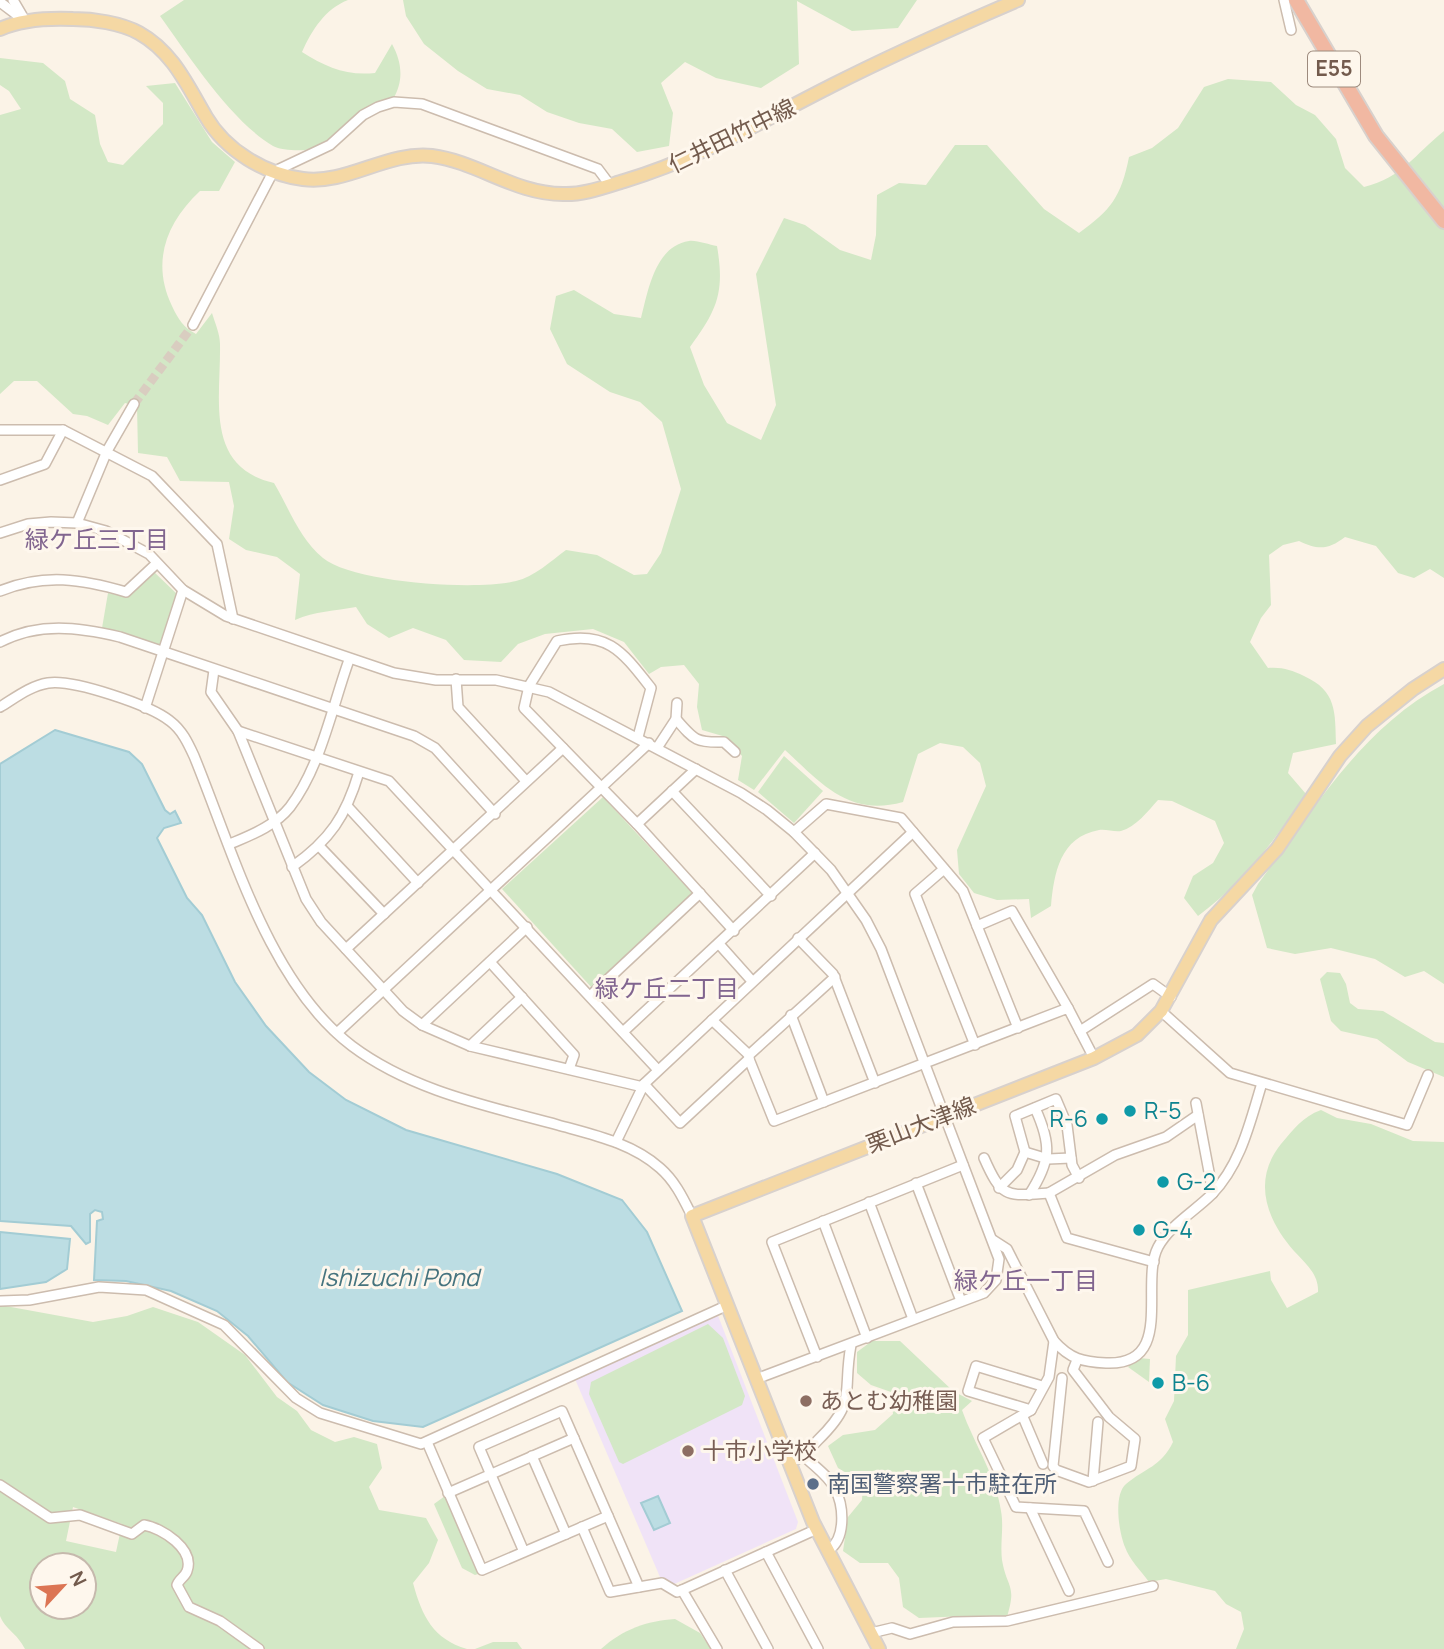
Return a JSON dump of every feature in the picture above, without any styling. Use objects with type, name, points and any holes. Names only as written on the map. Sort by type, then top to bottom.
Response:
[{"type":"highway","name":"E55","points":[[1296,0],[1376,136],[1444,221]]},
{"type":"main road","name":"仁井田竹中線","points":[[0,29],[25,21],[87,19],[138,32],[172,60],[222,139],[239,154],[273,172],[304,180],[324,179],[400,157],[430,156],[455,162],[526,190],[563,194],[610,186],[662,170],[708,151],[889,58],[1018,0]]},
{"type":"main road","name":"栗山大津線","points":[[692,1216],[943,1115],[1094,1058],[1136,1035],[1161,1012],[1171,997],[1211,920],[1278,849],[1340,756],[1367,726],[1413,689],[1444,669]]},
{"type":"main road","points":[[692,1216],[788,1462],[817,1529],[879,1649]]},
{"type":"street","points":[[13,0],[25,21]]},
{"type":"street","points":[[1284,0],[1291,30]]},
{"type":"street","points":[[0,2],[25,21]]},
{"type":"street","points":[[193,325],[273,172],[330,145],[363,115],[378,107],[408,101],[598,169],[610,186]]},
{"type":"street","points":[[77,523],[107,451],[134,404]]},
{"type":"street","points":[[0,430],[63,430],[152,476],[217,544],[233,619]]},
{"type":"street","points":[[0,480],[45,464],[63,430]]},
{"type":"street","points":[[0,533],[28,524],[77,523],[128,541],[149,554],[183,590],[233,619],[349,660],[414,677],[496,680],[550,692],[741,793],[794,832],[815,853],[847,892],[881,949],[999,1259],[996,1280],[984,1293],[756,1379]]},
{"type":"street","points":[[0,591],[18,583],[54,577],[89,581],[126,592],[156,564]]},
{"type":"street","points":[[145,708],[183,590]]},
{"type":"street","points":[[0,642],[26,631],[52,627],[86,629],[424,741],[446,760],[495,814]]},
{"type":"street","points":[[638,737],[651,688],[621,649],[589,636],[557,641],[529,686],[524,708],[602,787],[734,931]]},
{"type":"street","points":[[230,844],[258,833],[289,808],[315,758],[349,660]]},
{"type":"street","points":[[214,670],[211,692],[238,731],[306,899],[346,949],[403,1011],[422,1025],[470,1045],[644,1086],[680,1123],[791,1015],[835,978]]},
{"type":"street","points":[[456,679],[458,707],[526,781]]},
{"type":"street","points":[[0,707],[28,690],[61,682],[85,686],[145,708],[169,720],[187,742],[279,960],[308,1002],[337,1033],[370,1058],[427,1086],[616,1142],[639,1152],[662,1169],[679,1190],[692,1216]]},
{"type":"street","points":[[337,1033],[602,787],[653,745],[676,719],[677,703]]},
{"type":"street","points":[[676,719],[693,738],[702,743],[724,742],[735,752]]},
{"type":"street","points":[[238,731],[388,781],[658,1070]]},
{"type":"street","points":[[346,949],[495,814],[563,748]]},
{"type":"street","points":[[636,824],[696,769]]},
{"type":"street","points":[[292,867],[320,847],[348,807],[359,772]]},
{"type":"street","points":[[672,791],[771,896]]},
{"type":"street","points":[[794,832],[826,804],[901,818],[963,891],[1018,1028]]},
{"type":"street","points":[[348,807],[418,883]]},
{"type":"street","points":[[616,1142],[644,1086],[658,1070],[913,832]]},
{"type":"street","points":[[320,847],[384,914]]},
{"type":"street","points":[[623,1032],[815,853]]},
{"type":"street","points":[[944,869],[915,894],[975,1045]]},
{"type":"street","points":[[590,996],[700,893]]},
{"type":"street","points":[[977,926],[1012,911],[1094,1058]]},
{"type":"street","points":[[422,1025],[527,927]]},
{"type":"street","points":[[799,938],[835,978],[875,1083]]},
{"type":"street","points":[[719,944],[752,981]]},
{"type":"street","points":[[490,962],[574,1055],[569,1069]]},
{"type":"street","points":[[1080,1031],[1153,984],[1171,997]]},
{"type":"street","points":[[470,1045],[522,997]]},
{"type":"street","points":[[712,1020],[749,1057],[774,1121],[1068,1008]]},
{"type":"street","points":[[1161,1012],[1230,1073],[1407,1125],[1428,1075]]},
{"type":"street","points":[[791,1015],[824,1102]]},
{"type":"street","points":[[1054,1341],[1077,1360],[1124,1361],[1142,1349],[1151,1330],[1157,1248],[1166,1236],[1213,1193],[1234,1164],[1262,1083]]},
{"type":"street","points":[[999,1188],[1017,1170],[1025,1152],[1015,1116],[1056,1099],[1067,1125],[1071,1158],[1079,1178]]},
{"type":"street","points":[[1196,1103],[1213,1193]]},
{"type":"street","points":[[1029,1195],[1048,1159],[1046,1137],[1035,1108]]},
{"type":"street","points":[[984,1158],[999,1188],[1010,1196],[1049,1193],[1115,1155],[1158,1141],[1198,1115]]},
{"type":"street","points":[[1025,1152],[1048,1159],[1071,1158]]},
{"type":"street","points":[[817,1357],[772,1242],[963,1165]]},
{"type":"street","points":[[916,1183],[961,1301]]},
{"type":"street","points":[[1049,1193],[1067,1238],[1154,1262]]},
{"type":"street","points":[[869,1202],[913,1319]]},
{"type":"street","points":[[823,1221],[867,1338]]},
{"type":"street","points":[[993,1240],[1007,1249],[1054,1341],[1055,1353],[1049,1377],[1031,1410],[1023,1418],[983,1438],[1016,1507],[1084,1511],[1108,1562]]},
{"type":"street","points":[[0,1301],[29,1300],[99,1287],[146,1290],[224,1325],[296,1398],[320,1413],[421,1444],[728,1305]]},
{"type":"street","points":[[788,1462],[804,1457],[838,1420],[846,1405],[850,1345]]},
{"type":"street","points":[[1062,1378],[1054,1466],[1083,1482],[1093,1481],[1131,1466],[1135,1438],[1090,1396],[1073,1370],[1077,1360]]},
{"type":"street","points":[[1031,1410],[968,1391],[976,1366],[1042,1386]]},
{"type":"street","points":[[524,1552],[479,1447],[562,1410],[639,1587]]},
{"type":"street","points":[[1023,1418],[1043,1464]]},
{"type":"street","points":[[1093,1481],[1098,1422]]},
{"type":"street","points":[[449,1493],[574,1438]]},
{"type":"street","points":[[427,1441],[482,1570],[608,1516]]},
{"type":"street","points":[[532,1456],[566,1534]]},
{"type":"street","points":[[804,1457],[828,1478],[840,1502],[840,1536],[829,1550]]},
{"type":"street","points":[[0,1486],[50,1518],[80,1515],[132,1534],[144,1525],[158,1527],[184,1549],[188,1569],[177,1585],[189,1607],[220,1621],[259,1649]]},
{"type":"street","points":[[1030,1508],[1069,1591]]},
{"type":"street","points":[[582,1527],[610,1592],[662,1583],[677,1592],[817,1529]]},
{"type":"street","points":[[766,1552],[818,1649]]},
{"type":"street","points":[[725,1570],[768,1649]]},
{"type":"street","points":[[871,1633],[892,1628],[910,1634],[953,1622],[1007,1621],[1153,1586]]},
{"type":"street","points":[[682,1590],[717,1649]]},
{"type":"shaded area","name":"十市小学校","points":[[717,1313],[798,1522],[796,1529],[672,1585],[660,1577],[575,1379]]},
{"type":"green space","points":[[184,0],[348,0],[320,21],[302,52],[337,69],[365,74],[375,73],[392,44],[400,72],[397,92],[379,111],[312,148],[289,150],[273,146],[227,105],[160,16]]},
{"type":"green space","points":[[403,0],[917,0],[898,28],[852,31],[797,1],[799,64],[761,88],[716,78],[685,62],[661,83],[673,113],[669,146],[637,152],[612,129],[579,123],[547,112],[520,95],[487,89],[458,71],[424,44],[406,16]]},
{"type":"green space","points":[[0,58],[43,63],[65,81],[70,99],[95,115],[100,144],[108,162],[123,165],[163,124],[163,103],[146,86],[175,83],[212,142],[235,162],[219,191],[200,191],[178,216],[165,244],[163,259],[166,290],[174,311],[185,326],[196,334],[212,313],[220,340],[219,408],[226,446],[236,462],[252,475],[274,483],[301,533],[323,558],[338,567],[360,574],[446,585],[498,584],[523,579],[566,550],[597,555],[634,575],[647,574],[661,553],[681,489],[662,422],[640,402],[610,392],[567,364],[550,329],[556,296],[574,290],[614,314],[641,318],[655,271],[668,251],[689,241],[717,246],[720,276],[717,300],[707,322],[690,347],[704,385],[727,423],[761,440],[776,405],[756,274],[784,218],[805,225],[840,250],[871,260],[876,235],[877,195],[899,183],[926,185],[955,145],[987,145],[1044,209],[1079,233],[1113,201],[1122,183],[1129,157],[1152,148],[1178,128],[1204,87],[1228,79],[1271,82],[1296,105],[1315,115],[1336,139],[1345,168],[1364,187],[1399,171],[1444,131],[1444,578],[1430,569],[1414,578],[1398,573],[1376,546],[1345,537],[1323,547],[1299,541],[1283,545],[1269,555],[1271,605],[1261,618],[1250,642],[1268,668],[1295,672],[1323,688],[1334,712],[1336,744],[1293,753],[1288,773],[1306,794],[1244,875],[1198,916],[1184,898],[1193,876],[1213,863],[1224,843],[1215,821],[1172,801],[1158,800],[1126,829],[1099,830],[1075,840],[1067,848],[1057,869],[1051,906],[1031,918],[1029,899],[997,900],[974,893],[959,874],[957,850],[986,786],[980,763],[963,747],[940,743],[918,754],[903,802],[867,805],[852,801],[824,785],[785,750],[754,790],[738,780],[742,756],[726,737],[702,730],[697,707],[699,684],[684,665],[661,667],[649,674],[624,642],[593,629],[545,634],[518,644],[501,662],[464,660],[446,640],[413,628],[389,638],[367,624],[356,607],[295,620],[300,574],[277,557],[246,550],[229,539],[234,506],[229,482],[180,481],[167,457],[138,453],[137,406],[125,403],[108,425],[87,416],[73,414],[37,381],[14,381],[0,394],[0,115],[21,109],[9,91],[0,85]]},
{"type":"green space","points":[[154,572],[178,595],[159,648],[102,628],[108,593],[128,597]]},
{"type":"green space","points":[[1444,684],[1444,984],[1424,971],[1405,977],[1375,959],[1331,948],[1295,954],[1267,948],[1252,895],[1258,884],[1319,800],[1363,747],[1414,702]]},
{"type":"green space","points":[[784,756],[823,791],[794,823],[758,792]]},
{"type":"green space","points":[[603,797],[693,894],[592,988],[502,889]]},
{"type":"green space","points":[[1327,972],[1340,973],[1346,984],[1350,1003],[1358,1009],[1383,1011],[1435,1042],[1444,1043],[1444,1077],[1408,1062],[1377,1039],[1341,1031],[1331,1021],[1320,979]]},
{"type":"green space","points":[[1321,1110],[1337,1118],[1371,1124],[1413,1141],[1444,1142],[1444,1649],[1236,1649],[1244,1629],[1241,1612],[1226,1604],[1215,1591],[1166,1579],[1149,1582],[1129,1556],[1121,1533],[1118,1505],[1122,1489],[1158,1462],[1173,1442],[1165,1419],[1174,1401],[1176,1356],[1188,1335],[1188,1290],[1270,1271],[1271,1280],[1287,1308],[1318,1292],[1314,1274],[1276,1226],[1266,1199],[1265,1185],[1272,1158],[1281,1144],[1303,1120]]},
{"type":"green space","points":[[0,1305],[93,1322],[127,1316],[153,1307],[198,1322],[245,1355],[277,1397],[297,1411],[311,1430],[335,1442],[354,1437],[377,1444],[382,1468],[369,1487],[379,1510],[426,1518],[438,1540],[429,1563],[413,1583],[420,1606],[437,1632],[455,1645],[467,1649],[25,1649],[0,1616]],"holes":[[[73,1507],[122,1524],[116,1552],[66,1541]]]},
{"type":"green space","points":[[708,1324],[723,1338],[745,1396],[742,1405],[623,1464],[619,1462],[589,1394],[591,1382]]},
{"type":"green space","points":[[872,1341],[900,1341],[953,1391],[972,1401],[962,1410],[990,1472],[998,1498],[1002,1517],[1002,1560],[1011,1592],[1007,1617],[989,1620],[967,1616],[919,1618],[903,1607],[899,1578],[888,1563],[860,1563],[843,1551],[848,1517],[862,1500],[863,1483],[838,1468],[828,1446],[843,1435],[875,1430],[893,1414],[891,1392],[871,1385],[857,1373],[857,1352]]},
{"type":"green space","points":[[1139,1358],[1150,1359],[1149,1382],[1128,1367]]},
{"type":"green space","points":[[445,1496],[478,1574],[462,1568],[434,1504]]},
{"type":"green space","points":[[675,1619],[700,1633],[711,1649],[601,1649],[636,1627]]},
{"type":"green space","points":[[493,1642],[517,1642],[522,1649],[475,1649]]},
{"type":"water","name":"Ishizuchi Pond","points":[[55,730],[129,752],[142,764],[165,810],[170,814],[175,811],[181,823],[164,828],[157,838],[187,898],[202,915],[235,982],[266,1026],[309,1072],[346,1100],[406,1130],[557,1174],[622,1200],[647,1232],[682,1311],[423,1427],[373,1421],[323,1405],[287,1382],[248,1336],[217,1311],[171,1291],[126,1281],[94,1280],[97,1221],[103,1219],[102,1212],[95,1210],[90,1214],[90,1242],[86,1244],[71,1226],[0,1221],[0,764]]},
{"type":"water","points":[[0,1232],[70,1239],[67,1269],[46,1282],[0,1289]]},
{"type":"water","points":[[658,1496],[670,1523],[654,1530],[641,1503]]},
{"type":"tunnel","points":[[134,404],[193,325]]},
{"type":"place","name":"R-5","points":[[1130,1111]]},
{"type":"place","name":"R-6","points":[[1102,1119]]},
{"type":"place","name":"G-2","points":[[1163,1182]]},
{"type":"place","name":"G-4","points":[[1139,1230]]},
{"type":"place","name":"B-6","points":[[1158,1383]]},
{"type":"place","name":"あとむ幼稚園","points":[[806,1401]]},
{"type":"place","name":"十市小学校","points":[[688,1451]]},
{"type":"place","name":"南国警察署十市駐在所","points":[[813,1484]]},
{"type":"district","name":"緑ケ丘三丁目","points":[[97,540]]},
{"type":"district","name":"緑ケ丘二丁目","points":[[667,989]]},
{"type":"district","name":"緑ケ丘一丁目","points":[[1026,1281]]}]
